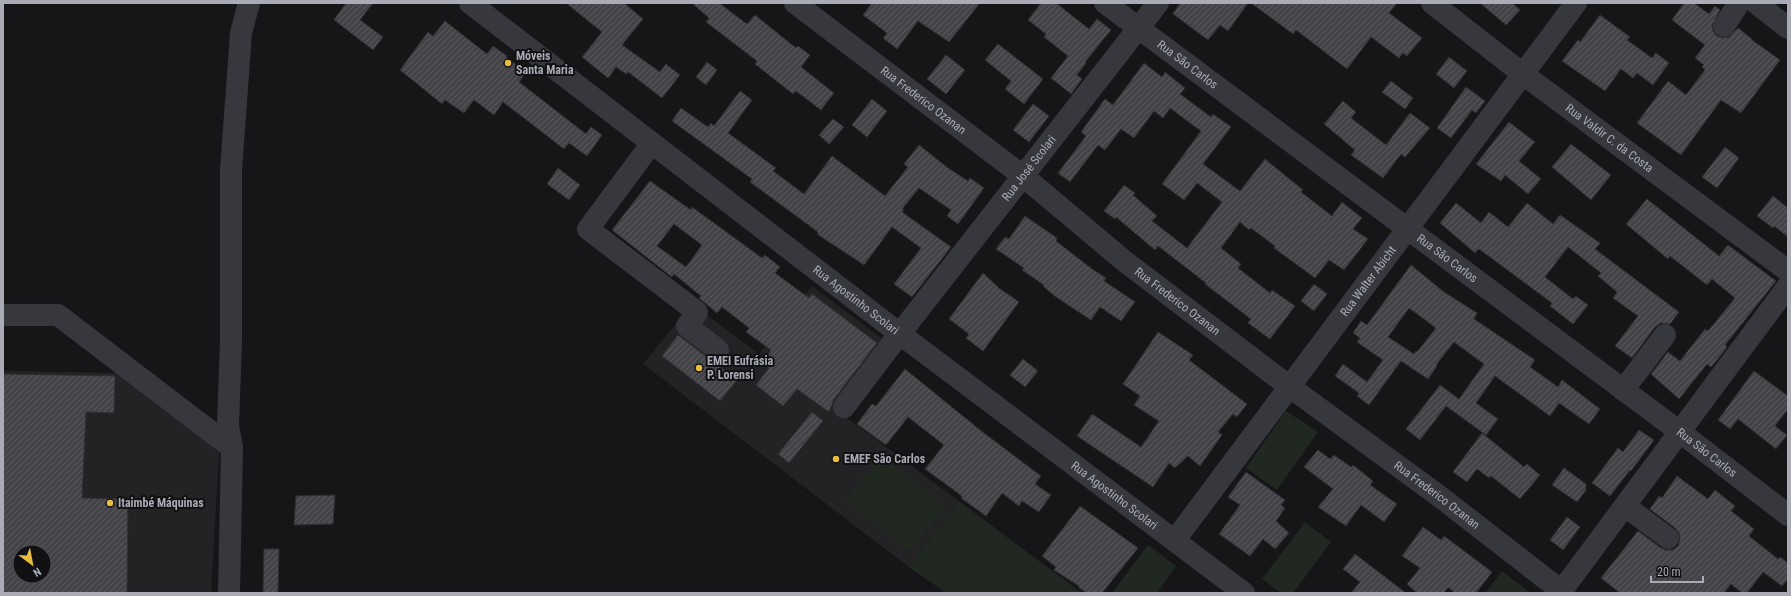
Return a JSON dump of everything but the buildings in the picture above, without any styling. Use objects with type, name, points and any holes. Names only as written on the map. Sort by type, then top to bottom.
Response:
[{"type":"street","points":[[229,593],[232,448],[228,426],[231,341],[231,170],[241,33],[249,3]]},
{"type":"street","name":"Rua Agostinho Scolari","points":[[470,3],[900,334],[1244,593]]},
{"type":"street","name":"Rua Frederico Ozanan","points":[[795,3],[1023,176],[1123,260],[1290,387],[1438,496],[1562,592]]},
{"type":"street","name":"Rua São Carlos","points":[[1105,3],[1407,230],[1680,432],[1788,516]]},
{"type":"street","name":"Rua José Scolari","points":[[844,407],[1158,3]]},
{"type":"street","name":"Rua Valdir C. da Costa","points":[[1432,3],[1523,74],[1788,271]]},
{"type":"street","name":"Rua Walter Abicht","points":[[1175,540],[1576,3]]},
{"type":"street","points":[[1724,26],[1738,3]]},
{"type":"street","points":[[1756,3],[1788,28]]},
{"type":"street","points":[[652,143],[588,229],[697,312],[687,326],[718,350]]},
{"type":"street","points":[[1562,592],[1788,286]]},
{"type":"street","points":[[3,315],[58,315],[232,448]]},
{"type":"street","points":[[1623,390],[1665,335]]},
{"type":"street","points":[[1625,506],[1668,538]]},
{"type":"shaded area","name":"EMEF São Carlos","points":[[812,286],[900,352],[847,418],[959,501],[909,567],[643,364],[692,304],[759,354]]},
{"type":"shaded area","name":"Itaimbé Máquinas","points":[[3,371],[129,373],[219,453],[211,593],[3,593]]},
{"type":"shaded area","points":[[1286,411],[1318,432],[1277,490],[1246,468]]},
{"type":"shaded area","points":[[882,455],[946,507],[909,552],[845,500]]},
{"type":"shaded area","points":[[959,501],[1082,593],[946,593],[909,567]]},
{"type":"shaded area","points":[[1305,522],[1331,542],[1293,593],[1281,593],[1262,579]]},
{"type":"shaded area","points":[[1148,545],[1176,566],[1157,593],[1112,593]]},
{"type":"shaded area","points":[[1502,571],[1530,593],[1485,593]]},
{"type":"place","name":"Móveis Santa Maria","points":[[508,63]]},
{"type":"place","name":"EMEI Eufrásia P. Lorensi","points":[[699,368]]},
{"type":"place","name":"EMEF São Carlos","points":[[836,459]]},
{"type":"place","name":"Itaimbé Máquinas","points":[[110,503]]}]
